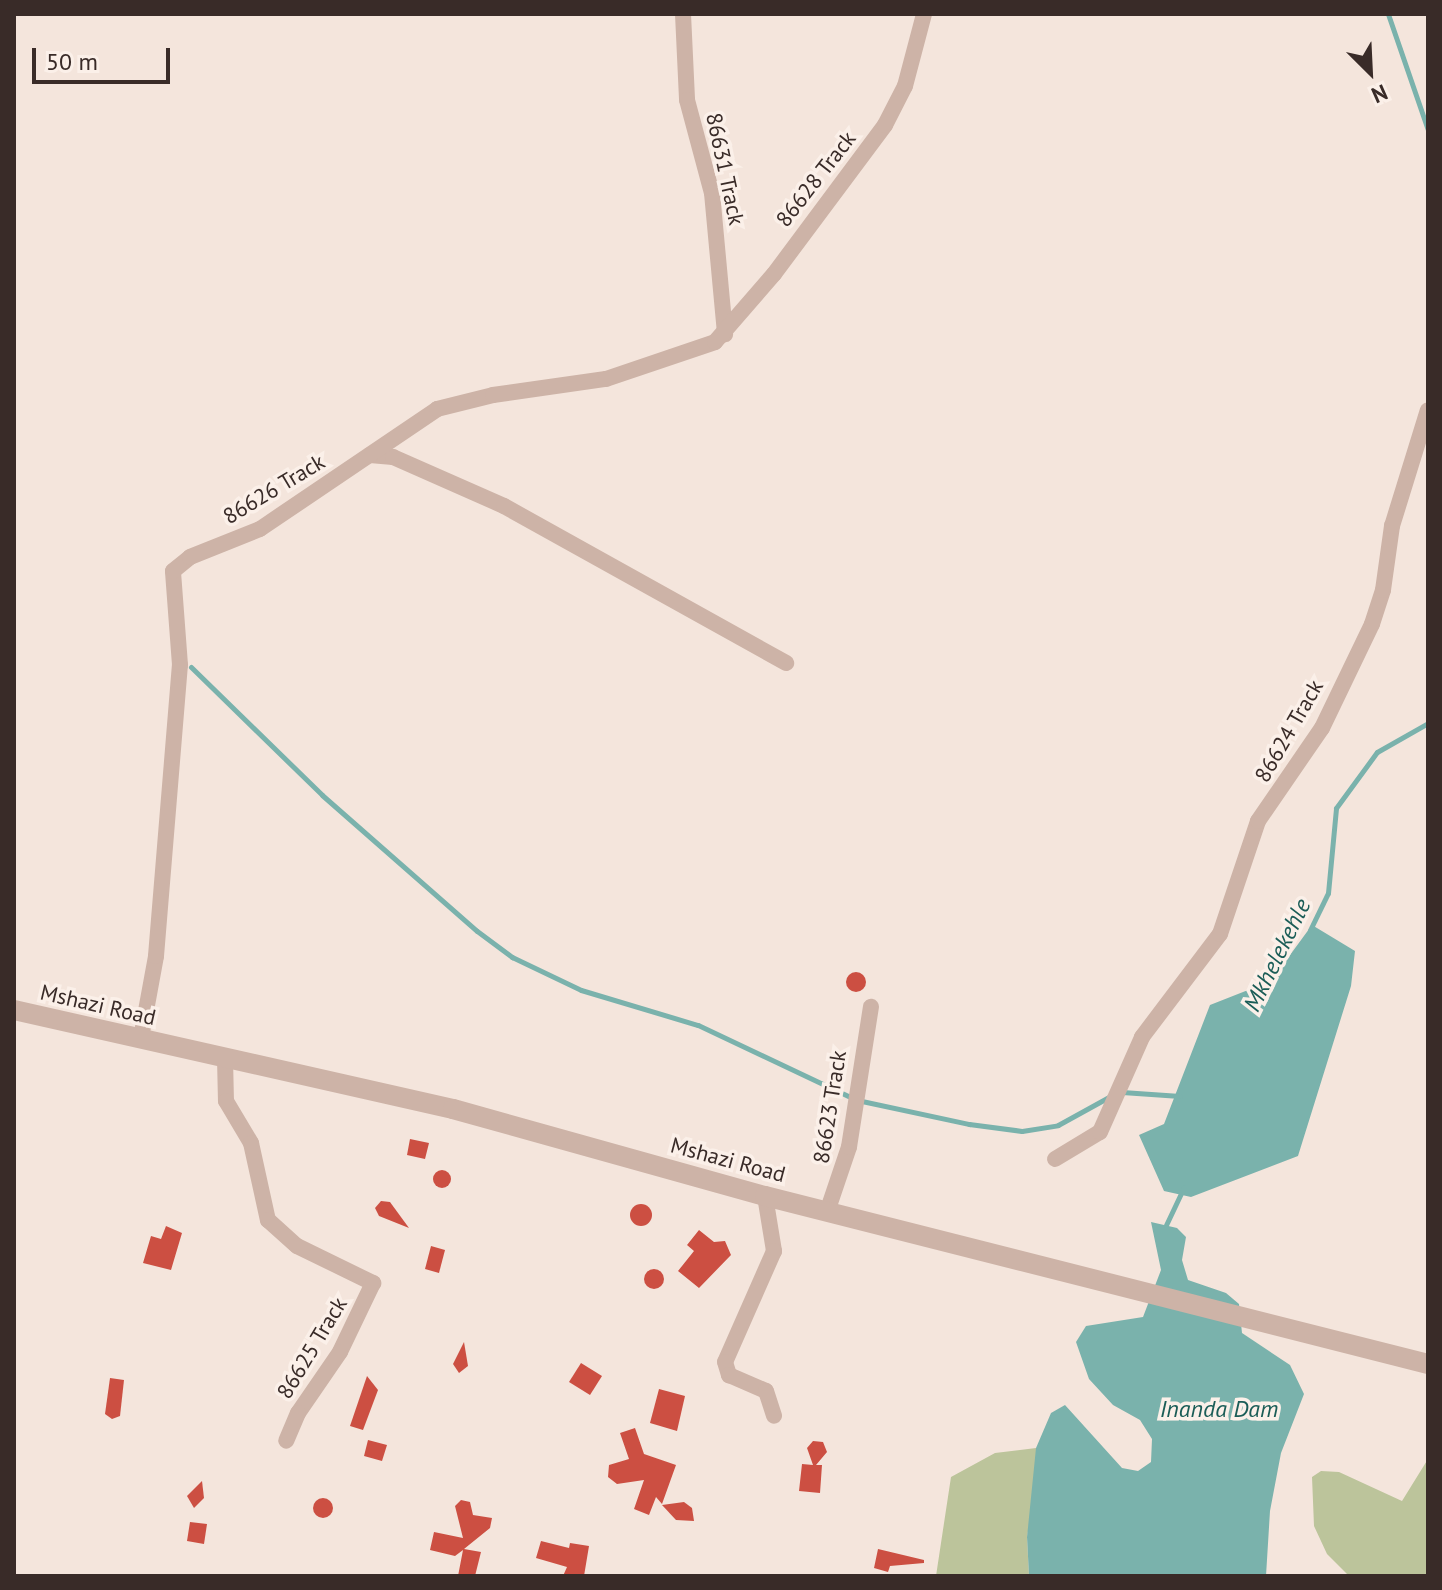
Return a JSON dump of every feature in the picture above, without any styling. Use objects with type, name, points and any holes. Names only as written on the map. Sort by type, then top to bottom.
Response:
[{"type":"street","name":"86631 Track","points":[[683,14],[683,70],[712,193],[725,334]]},
{"type":"street","name":"86628 Track","points":[[705,349],[725,334],[885,125],[905,86],[924,14]]},
{"type":"street","name":"86626 Track","points":[[141,1038],[156,956],[180,665],[173,571],[190,557],[260,529],[370,455],[405,427],[460,401],[606,379],[705,349]]},
{"type":"street","name":"86624 Track","points":[[1055,1159],[1100,1132],[1142,1037],[1220,934],[1258,821],[1322,728],[1372,624],[1383,590],[1392,526],[1428,410]]},
{"type":"street","points":[[370,455],[409,464],[523,518],[786,663]]},
{"type":"street","name":"86623 Track","points":[[827,1212],[849,1147],[871,1007]]},
{"type":"street","name":"Mshazi Road","points":[[14,1010],[453,1109],[765,1196],[1428,1364]]},
{"type":"street","name":"86625 Track","points":[[225,1058],[226,1101],[251,1143],[268,1220],[297,1246],[373,1283],[340,1352],[298,1413],[286,1441]]},
{"type":"street","points":[[765,1196],[774,1251],[725,1362],[729,1375],[766,1391],[774,1416]]},
{"type":"green space","points":[[1036,1448],[1038,1471],[1027,1537],[1029,1576],[936,1576],[951,1477],[995,1453]]},
{"type":"green space","points":[[1428,1459],[1428,1576],[1349,1576],[1327,1554],[1314,1526],[1312,1477],[1321,1471],[1339,1472],[1402,1501]]},
{"type":"water","points":[[1312,925],[1355,951],[1351,986],[1298,1156],[1191,1197],[1164,1191],[1139,1135],[1164,1124],[1210,1005],[1271,981]]},
{"type":"water","name":"Inanda Dam","points":[[1151,1222],[1177,1228],[1186,1237],[1182,1260],[1188,1280],[1226,1293],[1239,1304],[1242,1333],[1290,1365],[1304,1394],[1281,1453],[1270,1511],[1266,1576],[1029,1576],[1027,1537],[1036,1448],[1051,1413],[1065,1405],[1122,1468],[1138,1471],[1151,1462],[1152,1439],[1140,1420],[1113,1405],[1089,1379],[1076,1342],[1086,1326],[1143,1317],[1161,1270]]},
{"type":"building","points":[[856,972],[863,975],[866,982],[863,989],[856,992],[849,989],[846,982],[849,975]]},
{"type":"building","points":[[410,1139],[429,1143],[425,1159],[407,1155]]},
{"type":"building","points":[[442,1170],[451,1179],[442,1188],[433,1179]]},
{"type":"building","points":[[381,1201],[390,1202],[409,1228],[379,1216],[375,1208]]},
{"type":"building","points":[[641,1204],[649,1207],[652,1215],[649,1223],[641,1226],[633,1223],[630,1215],[633,1207]]},
{"type":"building","points":[[166,1226],[182,1233],[171,1270],[143,1263],[151,1236],[161,1239]]},
{"type":"building","points":[[699,1230],[714,1242],[725,1241],[731,1255],[699,1288],[678,1271],[694,1251],[687,1245]]},
{"type":"building","points":[[431,1246],[445,1250],[439,1273],[425,1269]]},
{"type":"building","points":[[654,1269],[661,1272],[664,1279],[661,1286],[654,1289],[647,1286],[644,1279],[647,1272]]},
{"type":"building","points":[[464,1342],[468,1366],[459,1373],[453,1364]]},
{"type":"building","points":[[581,1363],[602,1376],[590,1395],[569,1382]]},
{"type":"building","points":[[367,1376],[378,1390],[363,1430],[350,1426]]},
{"type":"building","points":[[110,1378],[124,1380],[120,1416],[112,1419],[105,1414]]},
{"type":"building","points":[[659,1389],[685,1396],[677,1431],[650,1423]]},
{"type":"building","points":[[635,1428],[644,1454],[676,1465],[662,1504],[656,1497],[649,1515],[634,1509],[644,1480],[617,1484],[608,1477],[609,1465],[629,1459],[620,1433]]},
{"type":"building","points":[[368,1440],[387,1445],[382,1461],[364,1456]]},
{"type":"building","points":[[813,1441],[823,1442],[827,1452],[816,1465],[822,1465],[820,1493],[799,1491],[802,1464],[813,1465],[807,1448]]},
{"type":"building","points":[[202,1481],[204,1498],[194,1508],[187,1496]]},
{"type":"building","points":[[323,1498],[330,1501],[333,1508],[330,1515],[323,1518],[316,1515],[313,1508],[316,1501]]},
{"type":"building","points":[[461,1500],[470,1502],[473,1515],[492,1518],[490,1528],[464,1549],[481,1552],[475,1576],[458,1576],[463,1550],[455,1556],[430,1550],[434,1532],[463,1538],[455,1506]]},
{"type":"building","points":[[684,1502],[692,1508],[694,1521],[676,1520],[662,1505]]},
{"type":"building","points":[[190,1522],[207,1524],[204,1544],[187,1541]]},
{"type":"building","points":[[541,1541],[569,1548],[570,1543],[589,1546],[584,1576],[563,1576],[567,1567],[536,1558]]},
{"type":"building","points":[[878,1549],[924,1560],[924,1563],[890,1566],[888,1572],[874,1568]]},
{"type":"waterway","name":"Mkhelekehle","points":[[1388,14],[1428,130]]},
{"type":"waterway","points":[[191,667],[322,795],[477,931],[512,957],[581,990],[698,1025],[857,1100],[969,1124],[1022,1131],[1058,1125],[1109,1097]]},
{"type":"waterway","name":"Mkhelekehle","points":[[1310,930],[1328,893],[1336,808],[1377,752],[1428,723]]},
{"type":"waterway","points":[[1122,1092],[1180,1096]]},
{"type":"waterway","name":"Mkhelekehle","points":[[1166,1225],[1184,1187]]}]
